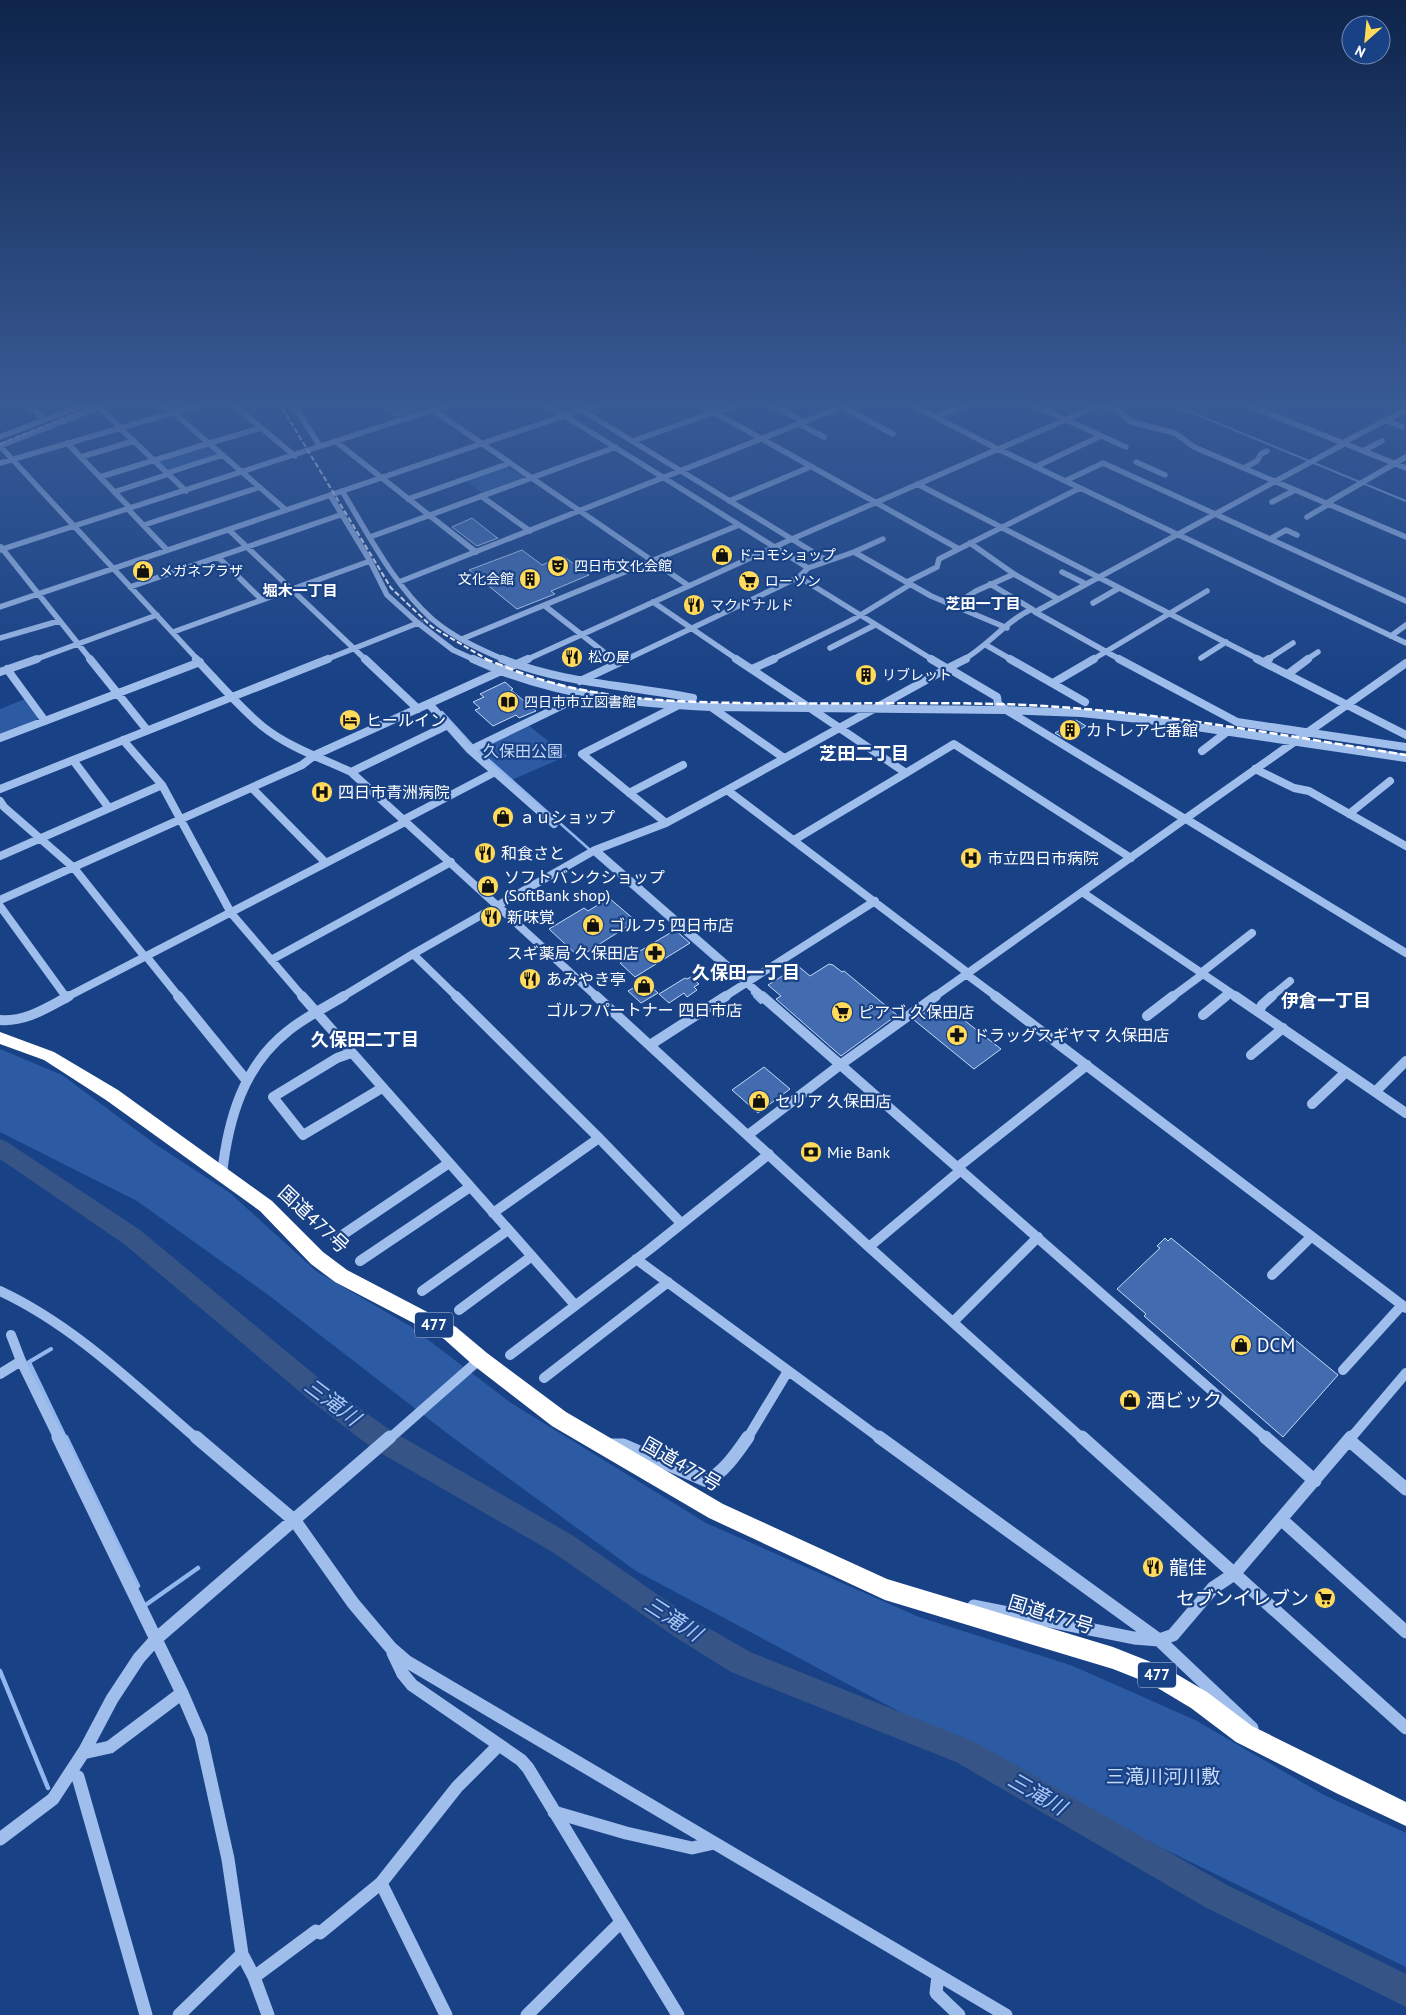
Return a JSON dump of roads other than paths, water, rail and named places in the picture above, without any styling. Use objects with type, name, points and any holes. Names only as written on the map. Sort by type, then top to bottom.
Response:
[{"type":"highway","name":"国道477号","points":[[0,1038],[49,1056],[112,1095],[266,1206],[327,1266],[341,1276],[450,1333],[475,1363],[559,1419],[716,1511],[885,1589],[1113,1658],[1158,1676],[1199,1700],[1244,1734],[1406,1814]]},
{"type":"street","points":[[45,495],[262,726],[304,752],[316,755],[351,772],[869,1247],[1406,1728]]},
{"type":"street","points":[[117,495],[167,550]]},
{"type":"street","points":[[147,730],[1,548],[173,495]]},
{"type":"street","points":[[144,525],[235,495]]},
{"type":"street","points":[[269,495],[286,510]]},
{"type":"street","points":[[0,607],[330,495]]},
{"type":"street","points":[[330,495],[370,561],[387,595],[418,624],[453,650],[501,671],[545,685],[620,700],[678,706],[1006,710],[1115,716],[1406,758]]},
{"type":"street","points":[[345,495],[399,582],[418,606],[462,639],[516,664],[580,681],[693,698],[582,754],[666,824]]},
{"type":"street","points":[[403,495],[476,552]]},
{"type":"street","points":[[408,499],[419,495]]},
{"type":"street","points":[[556,495],[689,586]]},
{"type":"street","points":[[399,582],[620,495]]},
{"type":"street","points":[[691,495],[808,568]]},
{"type":"street","points":[[721,495],[826,560]]},
{"type":"street","points":[[729,500],[741,495]]},
{"type":"street","points":[[860,495],[959,549]]},
{"type":"street","points":[[0,900],[252,788],[302,765],[316,755],[892,495]]},
{"type":"street","points":[[939,495],[1406,735]]},
{"type":"street","points":[[752,669],[891,598],[909,583],[937,567],[939,559],[1066,495]]},
{"type":"street","points":[[1095,495],[1406,643]]},
{"type":"street","points":[[1173,495],[1406,601]]},
{"type":"street","points":[[222,1174],[227,1131],[237,1100],[256,1064],[275,1042],[289,1030],[413,954],[595,850],[666,824],[948,668],[986,645],[1021,614],[1058,600],[1249,495]]},
{"type":"street","points":[[1272,502],[1285,495]]},
{"type":"street","points":[[1307,495],[1406,537]]},
{"type":"street","points":[[1307,517],[1343,495]]},
{"type":"street","points":[[370,536],[481,496],[530,531]]},
{"type":"street","points":[[130,587],[343,514]]},
{"type":"street","points":[[462,639],[740,525]]},
{"type":"street","points":[[229,530],[418,709]]},
{"type":"street","points":[[1270,539],[1286,530],[1297,535]]},
{"type":"street","points":[[1399,534],[1406,530]]},
{"type":"street","points":[[580,681],[800,577],[808,568],[826,560],[840,558],[882,539]]},
{"type":"street","points":[[970,543],[1014,574],[1058,600]]},
{"type":"street","points":[[854,552],[909,583],[1007,628]]},
{"type":"street","points":[[218,557],[262,600]]},
{"type":"street","points":[[173,632],[370,561]]},
{"type":"street","points":[[1062,572],[1086,584]]},
{"type":"street","points":[[954,605],[990,584],[1014,574]]},
{"type":"street","points":[[800,577],[875,625],[997,697],[998,704],[1006,710],[1406,953]]},
{"type":"street","points":[[990,584],[1105,651],[1237,722],[1406,747]]},
{"type":"street","points":[[1093,602],[1119,588]]},
{"type":"street","points":[[1053,683],[1205,592],[1212,599]]},
{"type":"street","points":[[1192,600],[1202,605]]},
{"type":"street","points":[[653,602],[906,773]]},
{"type":"street","points":[[545,606],[618,663]]},
{"type":"street","points":[[45,721],[4,670],[157,615]]},
{"type":"street","points":[[0,638],[59,621]]},
{"type":"street","points":[[0,789],[418,624]]},
{"type":"street","points":[[830,648],[875,625]]},
{"type":"street","points":[[1391,636],[1406,625]]},
{"type":"street","points":[[1201,658],[1226,642]]},
{"type":"street","points":[[1264,662],[1293,642]]},
{"type":"street","points":[[986,645],[1085,702]]},
{"type":"street","points":[[1288,674],[1318,652]]},
{"type":"street","points":[[0,738],[200,662]]},
{"type":"street","points":[[748,1135],[840,1064],[1307,732],[1406,664]]},
{"type":"street","points":[[473,748],[586,694]]},
{"type":"street","points":[[429,704],[495,772],[554,824]]},
{"type":"street","points":[[711,707],[784,758]]},
{"type":"street","points":[[351,772],[448,725]]},
{"type":"street","points":[[1202,751],[1227,734],[1228,731]]},
{"type":"street","points":[[122,740],[162,785],[231,913],[351,1053],[575,1305]]},
{"type":"street","points":[[794,840],[954,744],[1131,858]]},
{"type":"street","points":[[74,760],[108,808]]},
{"type":"street","points":[[629,793],[682,764]]},
{"type":"street","points":[[1255,769],[1294,788],[1309,791],[1405,844]]},
{"type":"street","points":[[0,1020],[20,1020],[66,998],[326,863],[495,772]]},
{"type":"street","points":[[1349,814],[1390,781]]},
{"type":"street","points":[[0,856],[162,785]]},
{"type":"street","points":[[252,788],[326,863]]},
{"type":"street","points":[[727,790],[1404,1306],[1343,1370]]},
{"type":"street","points":[[0,801],[4,807],[74,868],[247,1081]]},
{"type":"street","points":[[595,850],[1315,1481]]},
{"type":"street","points":[[271,960],[451,862]]},
{"type":"street","points":[[1082,892],[1406,1113]]},
{"type":"street","points":[[650,1045],[745,982],[875,901]]},
{"type":"street","points":[[0,906],[66,998]]},
{"type":"street","points":[[1147,1016],[1252,933]]},
{"type":"street","points":[[413,954],[599,1138],[681,1223]]},
{"type":"street","points":[[1259,1012],[1262,1005],[1290,981]]},
{"type":"street","points":[[1203,1015],[1230,993]]},
{"type":"street","points":[[1251,1055],[1283,1028]]},
{"type":"street","points":[[351,1053],[337,1058],[273,1097],[303,1135],[382,1088]]},
{"type":"street","points":[[1375,1092],[1406,1061]]},
{"type":"street","points":[[869,1247],[959,1168],[1087,1064]]},
{"type":"street","points":[[1312,1104],[1346,1072]]},
{"type":"street","points":[[493,1212],[599,1138]]},
{"type":"street","points":[[510,1355],[769,1154]]},
{"type":"street","points":[[335,1240],[449,1163]]},
{"type":"street","points":[[360,1261],[470,1187]]},
{"type":"street","points":[[422,1291],[508,1230]]},
{"type":"street","points":[[953,1322],[1038,1237]]},
{"type":"street","points":[[1272,1275],[1311,1237]]},
{"type":"street","points":[[459,1310],[532,1256]]},
{"type":"street","points":[[636,1259],[1159,1640],[1277,1750]]},
{"type":"street","points":[[544,1378],[668,1282]]},
{"type":"street","points":[[0,1291],[19,1300],[71,1332],[295,1521],[353,1603],[391,1648],[414,1666],[1006,2015]]},
{"type":"street","points":[[11,1335],[21,1361],[182,1693],[201,1737],[228,1859],[242,1954],[254,1977],[268,2015]]},
{"type":"street","points":[[0,1374],[21,1361]]},
{"type":"street","points":[[0,1839],[53,1799],[83,1753],[112,1699],[139,1658],[156,1639],[314,1505],[475,1363]]},
{"type":"street","points":[[604,1446],[623,1445],[707,1481],[713,1480],[732,1461],[788,1371]]},
{"type":"street","points":[[885,1589],[1134,1638],[1159,1640],[1174,1635],[1213,1588],[1234,1574],[1282,1520],[1406,1373]]},
{"type":"street","points":[[1350,1441],[1406,1489]]},
{"type":"street","points":[[1282,1520],[1406,1632]]},
{"type":"street","points":[[391,1648],[403,1674],[412,1685],[521,1760],[528,1768],[678,2015]]},
{"type":"street","points":[[83,1753],[110,1747],[182,1693]]},
{"type":"street","points":[[254,1977],[316,1931],[320,1933],[381,1883],[457,1787],[499,1746]]},
{"type":"street","points":[[71,1773],[78,1777],[146,2015]]},
{"type":"street","points":[[554,1812],[626,1833],[692,1848],[714,1843]]},
{"type":"street","points":[[381,1883],[446,2015]]},
{"type":"street","points":[[527,2015],[621,1922]]},
{"type":"street","points":[[179,2015],[242,1954]]},
{"type":"street","points":[[938,1975],[936,1993],[959,2015]]},
{"type":"waterway","points":[[1392,495],[1406,501]]},
{"type":"waterway","points":[[442,712],[472,745],[589,849]]},
{"type":"waterway","points":[[595,855],[733,976]]},
{"type":"waterway","points":[[752,993],[761,1002]]},
{"type":"waterway","name":"三滝川","points":[[0,1148],[132,1237],[319,1393],[381,1439],[563,1544],[684,1628],[741,1662],[965,1752],[1216,1896],[1406,1991]]},
{"type":"waterway","points":[[51,1349],[29,1362],[66,1439]]},
{"type":"waterway","points":[[66,1437],[138,1586]]},
{"type":"waterway","points":[[147,1604],[198,1568]]},
{"type":"waterway","points":[[0,1671],[48,1788]]},
{"type":"tunnel","points":[[418,623],[432,618]]},
{"type":"railway","points":[[335,495],[391,588],[432,627],[488,660]]},
{"type":"railway","points":[[485,659],[527,675],[558,684],[610,695],[636,698],[777,703],[955,703],[1074,708],[1169,718],[1406,755]]},
{"type":"place","name":"ドコモショップ","points":[[722,555]]},
{"type":"place","name":"四日市文化会館","points":[[558,566]]},
{"type":"place","name":"メガネプラザ","points":[[143,571]]},
{"type":"place","name":"文化会館","points":[[530,579]]},
{"type":"place","name":"ローソン","points":[[749,581]]},
{"type":"place","name":"マクドナルド","points":[[694,605]]},
{"type":"place","name":"松の屋","points":[[572,657]]},
{"type":"place","name":"リブレット","points":[[866,675]]},
{"type":"place","name":"四日市市立図書館","points":[[508,702]]},
{"type":"place","name":"ヒールイン","points":[[350,720]]},
{"type":"place","name":"カトレア七番館","points":[[1070,730]]},
{"type":"place","name":"四日市青洲病院","points":[[322,792]]},
{"type":"place","name":"ａｕショップ","points":[[503,817]]},
{"type":"place","name":"和食さと","points":[[485,853]]},
{"type":"place","name":"市立四日市病院","points":[[971,858]]},
{"type":"place","name":"ソフトバンクショップ (SoftBank shop)","points":[[488,886]]},
{"type":"place","name":"新味覚","points":[[491,917]]},
{"type":"place","name":"ゴルフ5 四日市店","points":[[593,925]]},
{"type":"place","name":"スギ薬局 久保田店","points":[[655,953]]},
{"type":"place","name":"あみやき亭","points":[[530,979]]},
{"type":"place","name":"ゴルフパートナー 四日市店","points":[[644,986]]},
{"type":"place","name":"ピアゴ 久保田店","points":[[842,1012]]},
{"type":"place","name":"ドラッグスギヤマ 久保田店","points":[[957,1035]]},
{"type":"place","name":"セリア 久保田店","points":[[759,1101]]},
{"type":"place","name":"Mie Bank","points":[[811,1152]]},
{"type":"place","name":"DCM","points":[[1241,1345]]},
{"type":"place","name":"酒ビック","points":[[1130,1400]]},
{"type":"place","name":"龍佳","points":[[1153,1567]]},
{"type":"place","name":"セブンイレブン","points":[[1325,1598]]},
{"type":"district","name":"堀木一丁目","points":[[300,591]]},
{"type":"district","name":"芝田一丁目","points":[[983,604]]},
{"type":"district","name":"芝田二丁目","points":[[864,754]]},
{"type":"district","name":"久保田一丁目","points":[[746,973]]},
{"type":"district","name":"伊倉一丁目","points":[[1326,1001]]},
{"type":"district","name":"久保田二丁目","points":[[365,1040]]},
{"type":"park label","name":"久保田公園","points":[[523,751]]},
{"type":"park label","name":"三滝川河川敷","points":[[1163,1776]]}]
